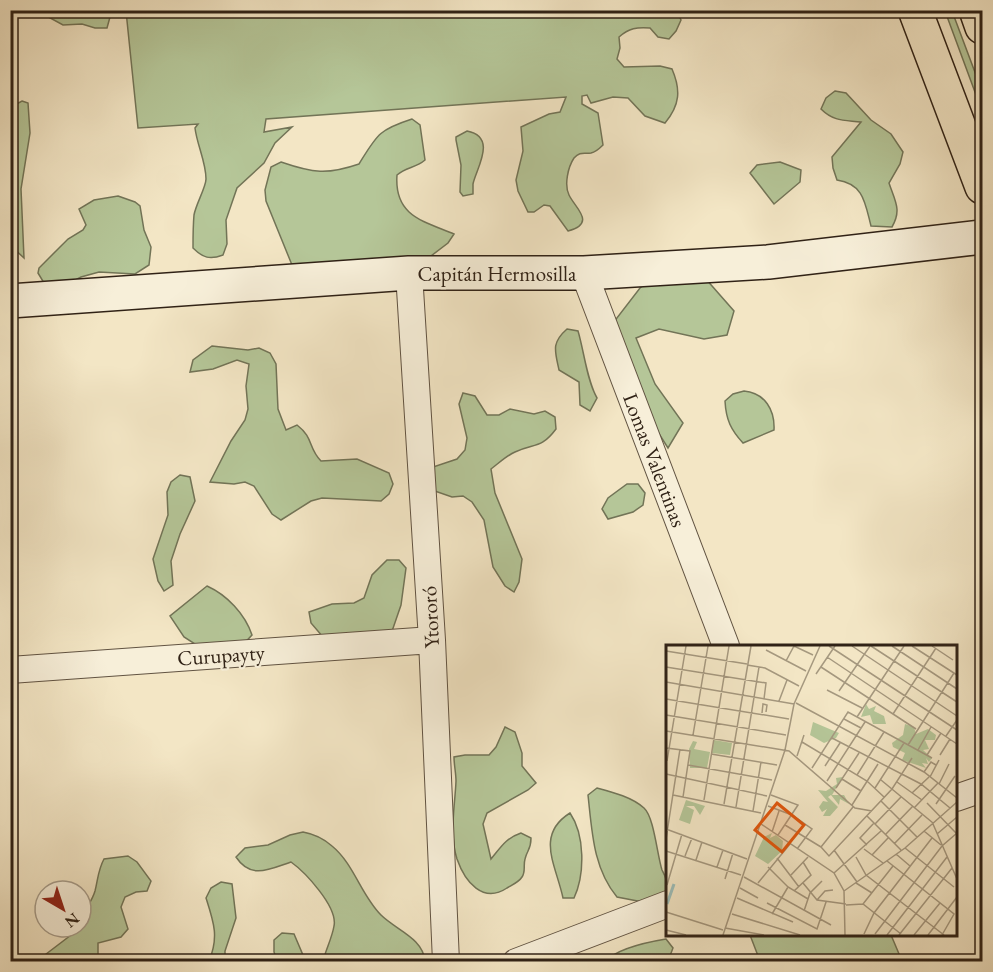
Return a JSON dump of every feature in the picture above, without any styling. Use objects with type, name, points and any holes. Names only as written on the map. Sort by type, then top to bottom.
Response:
[{"type":"highway","points":[[915,10],[982,187]]},
{"type":"highway","points":[[976,10],[982,27]]},
{"type":"street","name":"Capitán Hermosilla","points":[[10,302],[409,273],[584,273],[768,262],[982,237]]},
{"type":"street","name":"Ytororó","points":[[409,273],[432,640],[446,962]]},
{"type":"street","name":"Lomas Valentinas","points":[[584,273],[726,645]]},
{"type":"street","name":"Curupayty","points":[[10,670],[432,640]]},
{"type":"street","points":[[957,798],[982,789]]},
{"type":"street","points":[[516,962],[666,905]]},
{"type":"green space","points":[[16,11],[107,11],[110,17],[107,28],[95,28],[82,24],[63,25],[43,14],[23,15]]},
{"type":"green space","points":[[126,11],[677,11],[681,20],[669,39],[658,37],[650,28],[630,30],[619,37],[620,48],[617,59],[624,67],[660,66],[672,69],[678,97],[674,110],[665,123],[645,116],[628,98],[613,97],[591,103],[587,95],[582,96],[582,104],[598,113],[603,145],[593,152],[578,154],[570,166],[567,176],[568,191],[583,220],[577,228],[568,231],[550,206],[544,205],[534,212],[528,212],[518,191],[516,180],[523,151],[521,127],[549,114],[560,112],[566,97],[266,119],[264,132],[292,127],[275,143],[264,163],[237,188],[226,220],[227,244],[223,255],[207,257],[193,248],[194,215],[206,179],[195,128],[198,124],[138,128]]},
{"type":"green space","points":[[945,11],[952,11],[982,91],[982,111]]},
{"type":"green space","points":[[835,91],[846,93],[871,120],[891,134],[903,152],[900,164],[889,183],[897,210],[892,227],[871,226],[865,202],[858,190],[846,182],[837,180],[832,157],[861,122],[835,118],[821,109],[826,98]]},
{"type":"green space","points":[[22,101],[28,103],[30,133],[21,189],[24,258],[10,245],[11,107]]},
{"type":"green space","points":[[412,119],[420,125],[425,160],[397,175],[400,200],[413,215],[454,234],[448,243],[427,259],[292,265],[266,201],[265,190],[271,167],[281,162],[311,170],[329,171],[359,164],[370,146],[385,130]]},
{"type":"green space","points":[[467,131],[476,134],[481,140],[483,154],[473,184],[473,194],[463,196],[460,192],[461,165],[456,137]]},
{"type":"green space","points":[[780,162],[801,170],[800,182],[774,204],[750,173],[757,165]]},
{"type":"green space","points":[[118,196],[140,206],[144,230],[151,247],[149,265],[135,274],[99,272],[81,277],[64,286],[47,288],[38,273],[39,268],[68,239],[83,230],[86,225],[79,209],[94,200]]},
{"type":"green space","points":[[660,273],[705,278],[734,311],[727,335],[704,339],[659,329],[636,338],[655,384],[683,423],[668,448],[656,429],[613,323],[640,288]]},
{"type":"green space","points":[[567,329],[578,331],[588,375],[597,398],[590,411],[580,405],[579,382],[559,370],[556,343]]},
{"type":"green space","points":[[212,346],[248,350],[259,348],[270,353],[276,364],[278,409],[286,430],[297,425],[309,439],[314,452],[321,461],[357,459],[389,473],[393,484],[389,494],[381,501],[322,498],[311,501],[281,520],[272,514],[254,486],[245,482],[234,484],[210,482],[231,441],[245,420],[248,409],[246,386],[249,364],[237,360],[213,369],[190,372],[193,360]]},
{"type":"green space","points":[[744,391],[758,395],[767,404],[773,416],[774,430],[743,443],[730,424],[725,401],[733,394]]},
{"type":"green space","points":[[463,393],[475,396],[487,415],[499,415],[510,409],[534,414],[545,411],[555,417],[556,429],[546,440],[512,454],[491,469],[495,493],[522,559],[519,582],[514,592],[505,586],[493,567],[484,520],[472,502],[463,496],[452,497],[429,489],[433,467],[457,459],[465,450],[467,438],[459,404]]},
{"type":"green space","points":[[180,475],[190,477],[195,501],[171,561],[173,585],[164,591],[158,581],[153,559],[168,515],[167,492],[171,482]]},
{"type":"green space","points":[[627,484],[638,484],[645,493],[643,505],[633,512],[608,519],[602,509],[608,498]]},
{"type":"green space","points":[[387,560],[399,560],[406,568],[401,605],[389,640],[341,658],[311,623],[309,612],[332,604],[354,603],[364,598],[372,575]]},
{"type":"green space","points":[[207,586],[221,594],[234,606],[249,627],[252,635],[236,652],[212,655],[184,637],[170,616]]},
{"type":"green space","points":[[505,727],[515,732],[522,753],[522,766],[536,783],[487,813],[483,824],[491,859],[511,837],[521,833],[531,838],[531,842],[521,879],[498,892],[490,893],[483,892],[470,883],[457,859],[453,830],[456,781],[454,757],[489,755],[496,747]]},
{"type":"green space","points":[[597,788],[628,798],[644,808],[653,827],[666,879],[666,894],[661,899],[653,904],[617,897],[609,886],[595,849],[588,795]]},
{"type":"green space","points":[[570,813],[581,843],[582,866],[574,898],[563,898],[553,862],[551,841],[553,831],[559,822]]},
{"type":"green space","points":[[303,832],[315,835],[340,853],[374,907],[414,940],[423,953],[425,961],[323,961],[333,930],[334,918],[326,900],[312,882],[291,862],[268,870],[254,871],[242,864],[236,857],[245,848],[268,845]]},
{"type":"green space","points":[[128,856],[137,862],[151,881],[147,891],[136,892],[125,897],[121,907],[128,929],[121,937],[98,943],[98,955],[93,961],[37,961],[66,939],[93,939],[93,896],[104,859]]},
{"type":"green space","points":[[221,882],[232,884],[236,918],[225,951],[225,961],[209,961],[215,937],[206,898],[211,888]]},
{"type":"green space","points":[[282,933],[294,934],[308,961],[277,961],[274,940]]},
{"type":"green space","points":[[750,936],[891,936],[902,961],[760,961]]},
{"type":"green space","points":[[666,939],[673,948],[668,961],[606,961],[626,949]]}]
